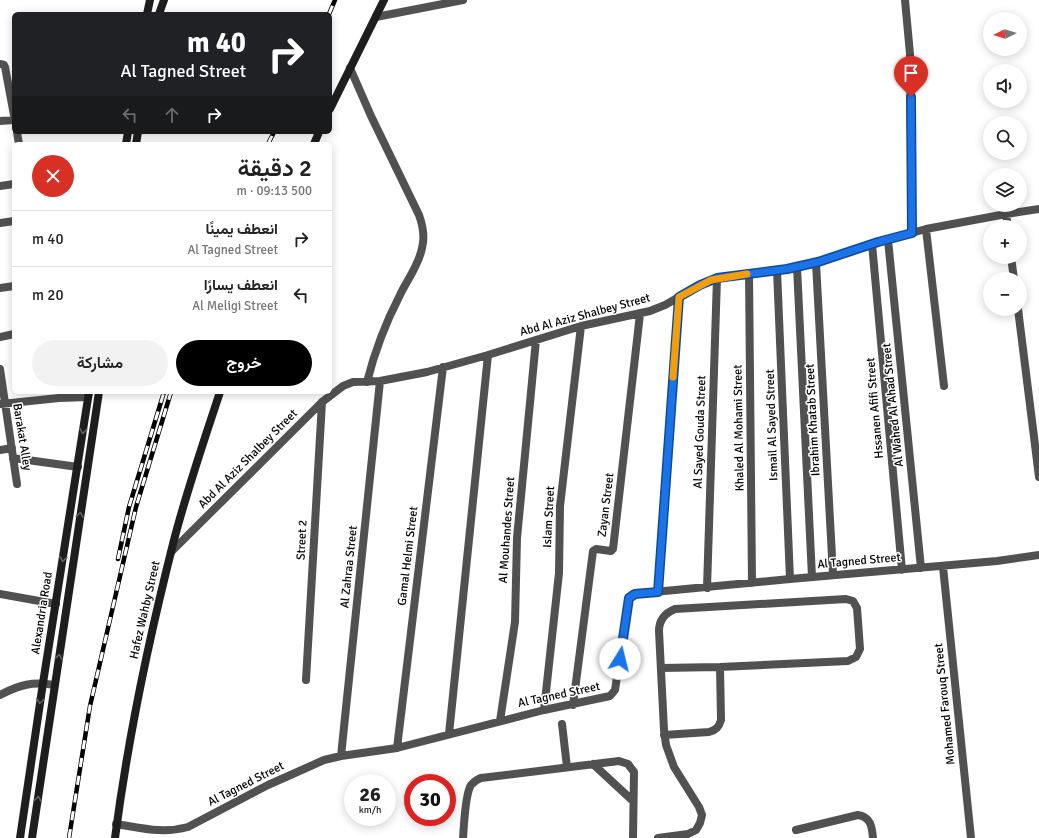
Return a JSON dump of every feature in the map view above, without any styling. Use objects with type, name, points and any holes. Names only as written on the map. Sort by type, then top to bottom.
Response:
[{"type":"main road","points":[[147,12],[150,0]]},
{"type":"main road","points":[[160,12],[164,0]]},
{"type":"main road","points":[[332,105],[384,0]]},
{"type":"main road","name":"Alexandria Road","points":[[20,838],[42,683],[89,394]]},
{"type":"main road","name":"Alexandria Road","points":[[32,838],[99,394]]},
{"type":"main road","name":"Hafez Wahby Street","points":[[114,838],[128,749],[142,679],[171,552],[219,394]]},
{"type":"street","points":[[376,17],[463,0]]},
{"type":"street","points":[[906,0],[910,54],[912,233]]},
{"type":"street","points":[[1,64],[5,67],[12,104]]},
{"type":"street","points":[[350,68],[423,226],[422,249],[415,267],[400,294],[380,337],[373,357],[368,382]]},
{"type":"street","points":[[0,121],[12,120]]},
{"type":"street","points":[[0,186],[12,184]]},
{"type":"street","name":"Abd Al Aziz Shalbey Street","points":[[171,552],[322,402],[343,386],[353,382],[380,381],[404,377],[488,355],[581,326],[640,314],[657,309],[700,285],[717,278],[778,270],[816,263],[872,244],[926,229],[1039,209]]},
{"type":"street","points":[[1006,214],[1007,220]]},
{"type":"street","points":[[0,223],[12,221]]},
{"type":"street","points":[[926,229],[944,386]]},
{"type":"street","name":"Al Wahed Al Ahad Street","points":[[888,240],[922,568]]},
{"type":"street","name":"Hssanen Afifi Street","points":[[872,244],[902,570]]},
{"type":"street","name":"Ibrahim Khatab Street","points":[[816,263],[833,575]]},
{"type":"street","points":[[797,267],[812,577]]},
{"type":"street","name":"Ismail Al Sayed Street","points":[[778,270],[790,579]]},
{"type":"street","name":"Khaled Al Mohami Street","points":[[749,273],[752,583]]},
{"type":"street","name":"Al Sayed Gouda Street","points":[[707,588],[717,278]]},
{"type":"street","points":[[0,288],[12,286]]},
{"type":"street","points":[[658,592],[679,297]]},
{"type":"street","name":"Zayan Street","points":[[573,705],[593,551],[596,549],[611,551],[613,548],[640,314]]},
{"type":"street","points":[[1019,316],[1039,477]]},
{"type":"street","name":"Islam Street","points":[[544,710],[559,573],[560,506],[581,326]]},
{"type":"street","points":[[0,337],[12,334]]},
{"type":"street","name":"Al Mouhandes Street","points":[[500,721],[515,622],[517,538],[536,340]]},
{"type":"street","points":[[450,734],[488,355]]},
{"type":"street","name":"Gamal Helmi Street","points":[[397,748],[444,367]]},
{"type":"street","name":"Barakat Alley","points":[[0,370],[2,404],[12,448],[17,484]]},
{"type":"street","name":"Al Zahraa Street","points":[[341,756],[380,381]]},
{"type":"street","points":[[2,404],[58,395],[89,394]]},
{"type":"street","name":"Street 2","points":[[306,680],[322,402]]},
{"type":"street","points":[[0,450],[12,448]]},
{"type":"street","points":[[13,458],[78,467]]},
{"type":"street","name":"Al Tagned Street","points":[[116,824],[163,831],[188,827],[304,768],[324,760],[397,748],[544,710],[606,698],[612,695],[615,690],[629,598],[635,594],[833,575],[943,567],[1039,555]]},
{"type":"street","name":"Mohamed Farouq Street","points":[[943,567],[971,838]]},
{"type":"street","points":[[0,594],[56,604]]},
{"type":"street","points":[[658,838],[697,834],[702,815],[699,807],[674,767],[664,735],[659,626],[665,614],[675,609],[846,599],[853,601],[856,604],[860,648],[858,655],[852,660],[720,667],[661,668]]},
{"type":"street","points":[[664,735],[709,732],[720,726],[720,667]]},
{"type":"street","points":[[0,695],[18,686],[32,683],[54,685]]},
{"type":"street","points":[[562,724],[567,768]]},
{"type":"street","points":[[463,838],[468,794],[472,785],[478,779],[619,761],[628,764],[634,772],[633,838]]},
{"type":"street","points":[[593,764],[633,801]]},
{"type":"street","points":[[796,830],[858,815],[866,818],[872,824],[873,838]]},
{"type":"railway","points":[[330,12],[335,0]]},
{"type":"railway","points":[[269,142],[273,134]]},
{"type":"railway","points":[[118,559],[129,507],[163,394]]},
{"type":"railway","points":[[69,838],[90,706],[136,507],[170,394]]},
{"type":"slow traffic","points":[[673,377],[679,297],[711,280],[747,274]]},
{"type":"route","points":[[620,659],[629,598],[633,594],[658,592],[679,297],[700,285],[717,278],[787,269],[818,262],[878,242],[912,233],[911,97]]}]
